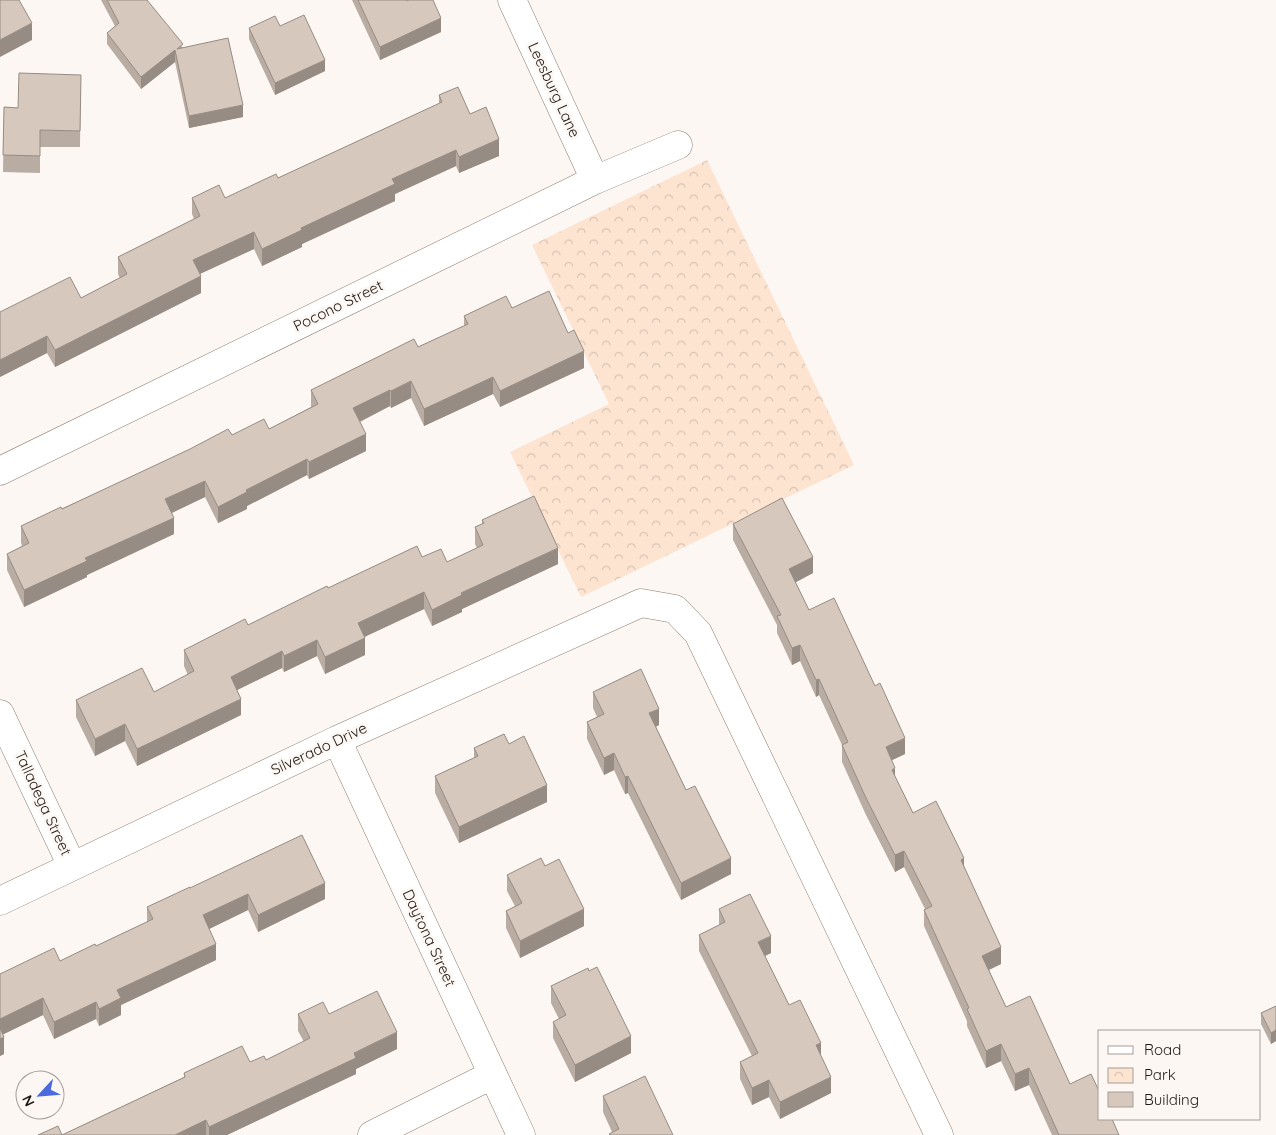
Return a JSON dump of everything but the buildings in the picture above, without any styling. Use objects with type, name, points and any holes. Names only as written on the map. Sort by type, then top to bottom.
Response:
[{"type":"street","name":"Leesburg Lane","points":[[512,0],[595,180]]},
{"type":"street","name":"Pocono Street","points":[[0,471],[595,180],[678,145]]},
{"type":"street","name":"Silverado Drive","points":[[0,901],[337,740],[641,603],[674,609],[698,633],[939,1135]]},
{"type":"street","name":"Talladega Street","points":[[0,714],[72,866]]},
{"type":"street","name":"Daytona Street","points":[[337,740],[521,1135]]},
{"type":"street","points":[[372,1135],[492,1075]]},
{"type":"green space","points":[[707,160],[854,465],[581,597],[510,452],[609,404],[532,245]]}]
